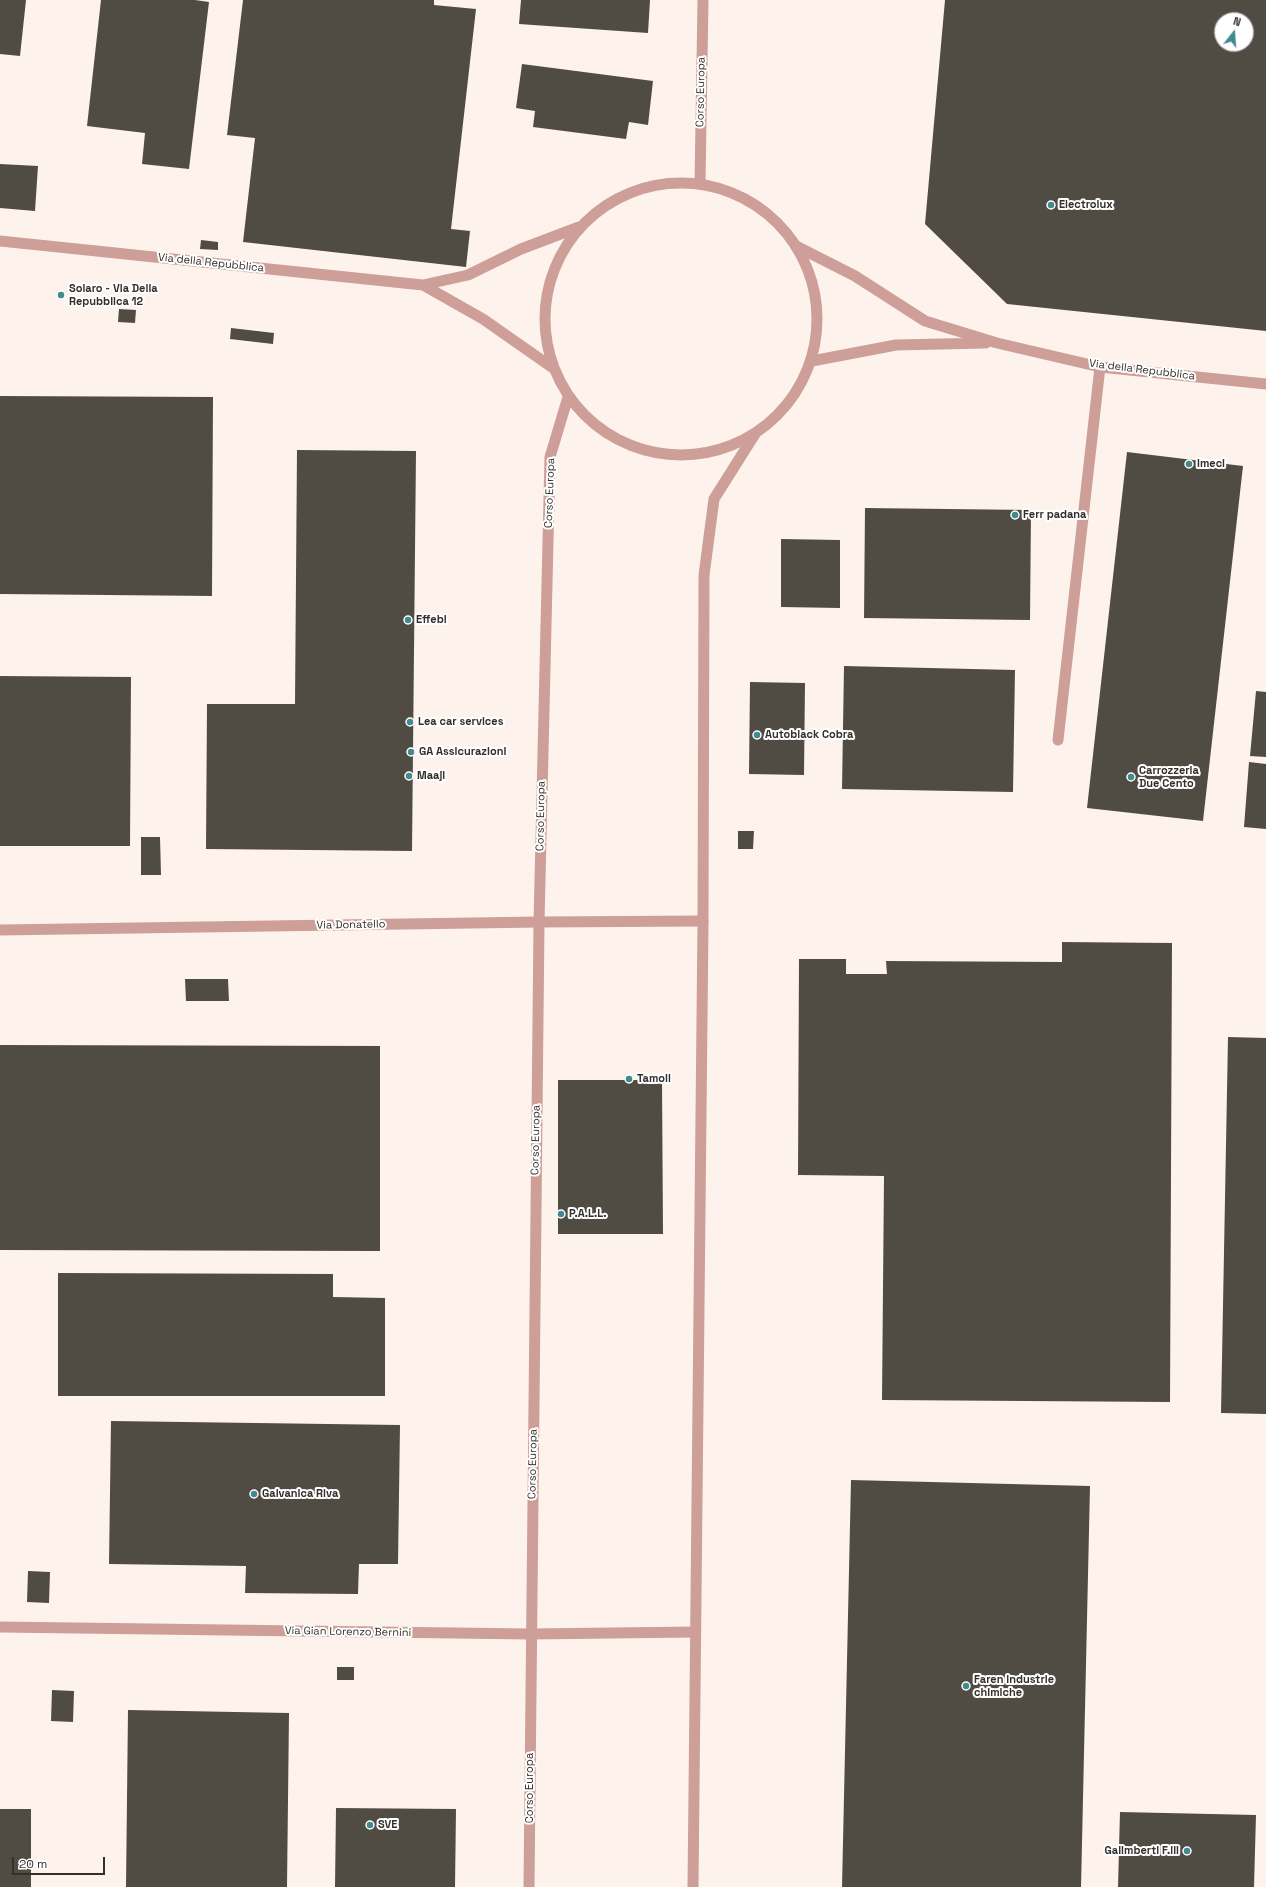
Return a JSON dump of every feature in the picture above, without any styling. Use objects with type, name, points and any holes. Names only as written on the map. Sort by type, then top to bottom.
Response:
[{"type":"street","name":"Corso Europa","points":[[700,184],[703,0]]},
{"type":"street","points":[[693,1887],[703,921],[704,576],[714,499],[756,434],[790,402],[812,361],[818,321],[813,282],[796,246],[771,216],[737,195],[700,184],[675,182],[651,186],[608,203],[579,227],[558,258],[546,294],[544,331],[553,368],[568,397],[597,427],[634,448],[675,456],[717,451],[756,434]]},
{"type":"street","name":"Via della Repubblica","points":[[0,241],[423,285],[468,276],[521,249],[579,227]]},
{"type":"street","name":"Via della Repubblica","points":[[796,246],[855,276],[925,322],[997,343],[1100,367],[1266,384]]},
{"type":"street","name":"Via della Repubblica","points":[[423,285],[484,319],[553,368]]},
{"type":"street","name":"Via della Repubblica","points":[[812,361],[896,345],[997,343]]},
{"type":"street","points":[[1058,740],[1100,367]]},
{"type":"street","name":"Corso Europa","points":[[529,1887],[530,1634],[539,922],[550,457],[568,397]]},
{"type":"street","name":"Via Donatello","points":[[0,930],[703,921]]},
{"type":"street","name":"Via Gian Lorenzo Bernini","points":[[0,1627],[530,1634],[695,1632]]},
{"type":"building","points":[[0,0],[26,0],[20,56],[0,54]]},
{"type":"building","points":[[101,0],[195,0],[209,2],[189,169],[142,164],[145,133],[87,126]]},
{"type":"building","points":[[243,0],[434,0],[434,5],[476,9],[451,229],[470,231],[466,267],[243,242],[255,138],[227,135]]},
{"type":"building","points":[[521,0],[650,0],[648,33],[519,24]]},
{"type":"building","name":"Electrolux","points":[[945,0],[1266,0],[1266,331],[1007,304],[925,224]]},
{"type":"building","points":[[522,64],[653,81],[648,125],[629,122],[626,139],[533,127],[535,111],[516,108]]},
{"type":"building","points":[[0,164],[38,166],[35,211],[0,208]]},
{"type":"building","points":[[201,240],[218,242],[218,250],[200,249]]},
{"type":"building","points":[[119,309],[136,310],[135,323],[118,322]]},
{"type":"building","points":[[231,328],[274,333],[273,344],[230,339]]},
{"type":"building","points":[[0,396],[213,397],[212,596],[0,594]]},
{"type":"building","points":[[297,450],[416,451],[412,851],[206,849],[207,704],[295,704]]},
{"type":"building","points":[[1127,452],[1243,466],[1203,821],[1087,808]]},
{"type":"building","points":[[865,508],[1031,510],[1030,620],[864,618]]},
{"type":"building","points":[[781,539],[840,540],[840,608],[781,607]]},
{"type":"building","points":[[844,666],[1015,670],[1013,792],[842,789]]},
{"type":"building","points":[[0,676],[131,677],[130,846],[0,846]]},
{"type":"building","points":[[750,682],[805,683],[804,775],[749,774]]},
{"type":"building","points":[[1256,691],[1266,692],[1266,757],[1250,756]]},
{"type":"building","points":[[1249,762],[1266,764],[1266,829],[1244,827]]},
{"type":"building","points":[[738,831],[754,831],[753,849],[738,849]]},
{"type":"building","points":[[141,837],[160,837],[161,875],[141,875]]},
{"type":"building","points":[[1062,942],[1172,943],[1170,1402],[882,1400],[884,1176],[798,1175],[799,959],[846,959],[846,974],[887,974],[886,961],[1062,962]]},
{"type":"building","points":[[185,979],[228,979],[229,1001],[186,1001]]},
{"type":"building","points":[[1228,1037],[1266,1038],[1266,1414],[1221,1413]]},
{"type":"building","points":[[0,1045],[380,1046],[380,1251],[0,1250]]},
{"type":"building","points":[[558,1080],[662,1080],[663,1234],[558,1234]]},
{"type":"building","points":[[58,1273],[333,1274],[333,1297],[385,1298],[385,1396],[58,1396]]},
{"type":"building","name":"Galvanica Riva","points":[[111,1421],[400,1425],[398,1564],[359,1564],[358,1594],[245,1593],[246,1566],[109,1564]]},
{"type":"building","name":"Faren industrie chimiche","points":[[851,1480],[1090,1486],[1081,1887],[842,1887]]},
{"type":"building","points":[[28,1571],[50,1572],[49,1603],[27,1602]]},
{"type":"building","points":[[337,1667],[354,1667],[354,1680],[337,1680]]},
{"type":"building","points":[[52,1690],[74,1691],[73,1722],[51,1721]]},
{"type":"building","points":[[128,1710],[289,1713],[287,1887],[126,1887]]},
{"type":"building","points":[[336,1808],[456,1809],[455,1887],[335,1887]]},
{"type":"building","points":[[0,1809],[31,1809],[31,1887],[0,1887]]},
{"type":"building","name":"Galimberti F.lli","points":[[1120,1812],[1256,1815],[1254,1887],[1118,1887]]},
{"type":"place","name":"Electrolux","points":[[1051,205]]},
{"type":"place","name":"Solaro - Via Della Repubblica 12","points":[[61,295]]},
{"type":"place","name":"Imeci","points":[[1189,464]]},
{"type":"place","name":"Ferr padana","points":[[1015,515]]},
{"type":"place","name":"Effebi","points":[[408,620]]},
{"type":"place","name":"Lea car services","points":[[410,722]]},
{"type":"place","name":"Autoblack Cobra","points":[[757,735]]},
{"type":"place","name":"GA Assicurazioni","points":[[411,752]]},
{"type":"place","name":"Maaji","points":[[409,776]]},
{"type":"place","name":"Carrozzeria Due Cento","points":[[1131,777]]},
{"type":"place","name":"Tamoil","points":[[629,1079]]},
{"type":"place","name":"P.A.L.L.","points":[[561,1214]]},
{"type":"place","name":"Galvanica Riva","points":[[254,1494]]},
{"type":"place","name":"Faren industrie chimiche","points":[[966,1686]]},
{"type":"place","name":"SVE","points":[[370,1825]]},
{"type":"place","name":"Galimberti F.lli","points":[[1187,1851]]}]
